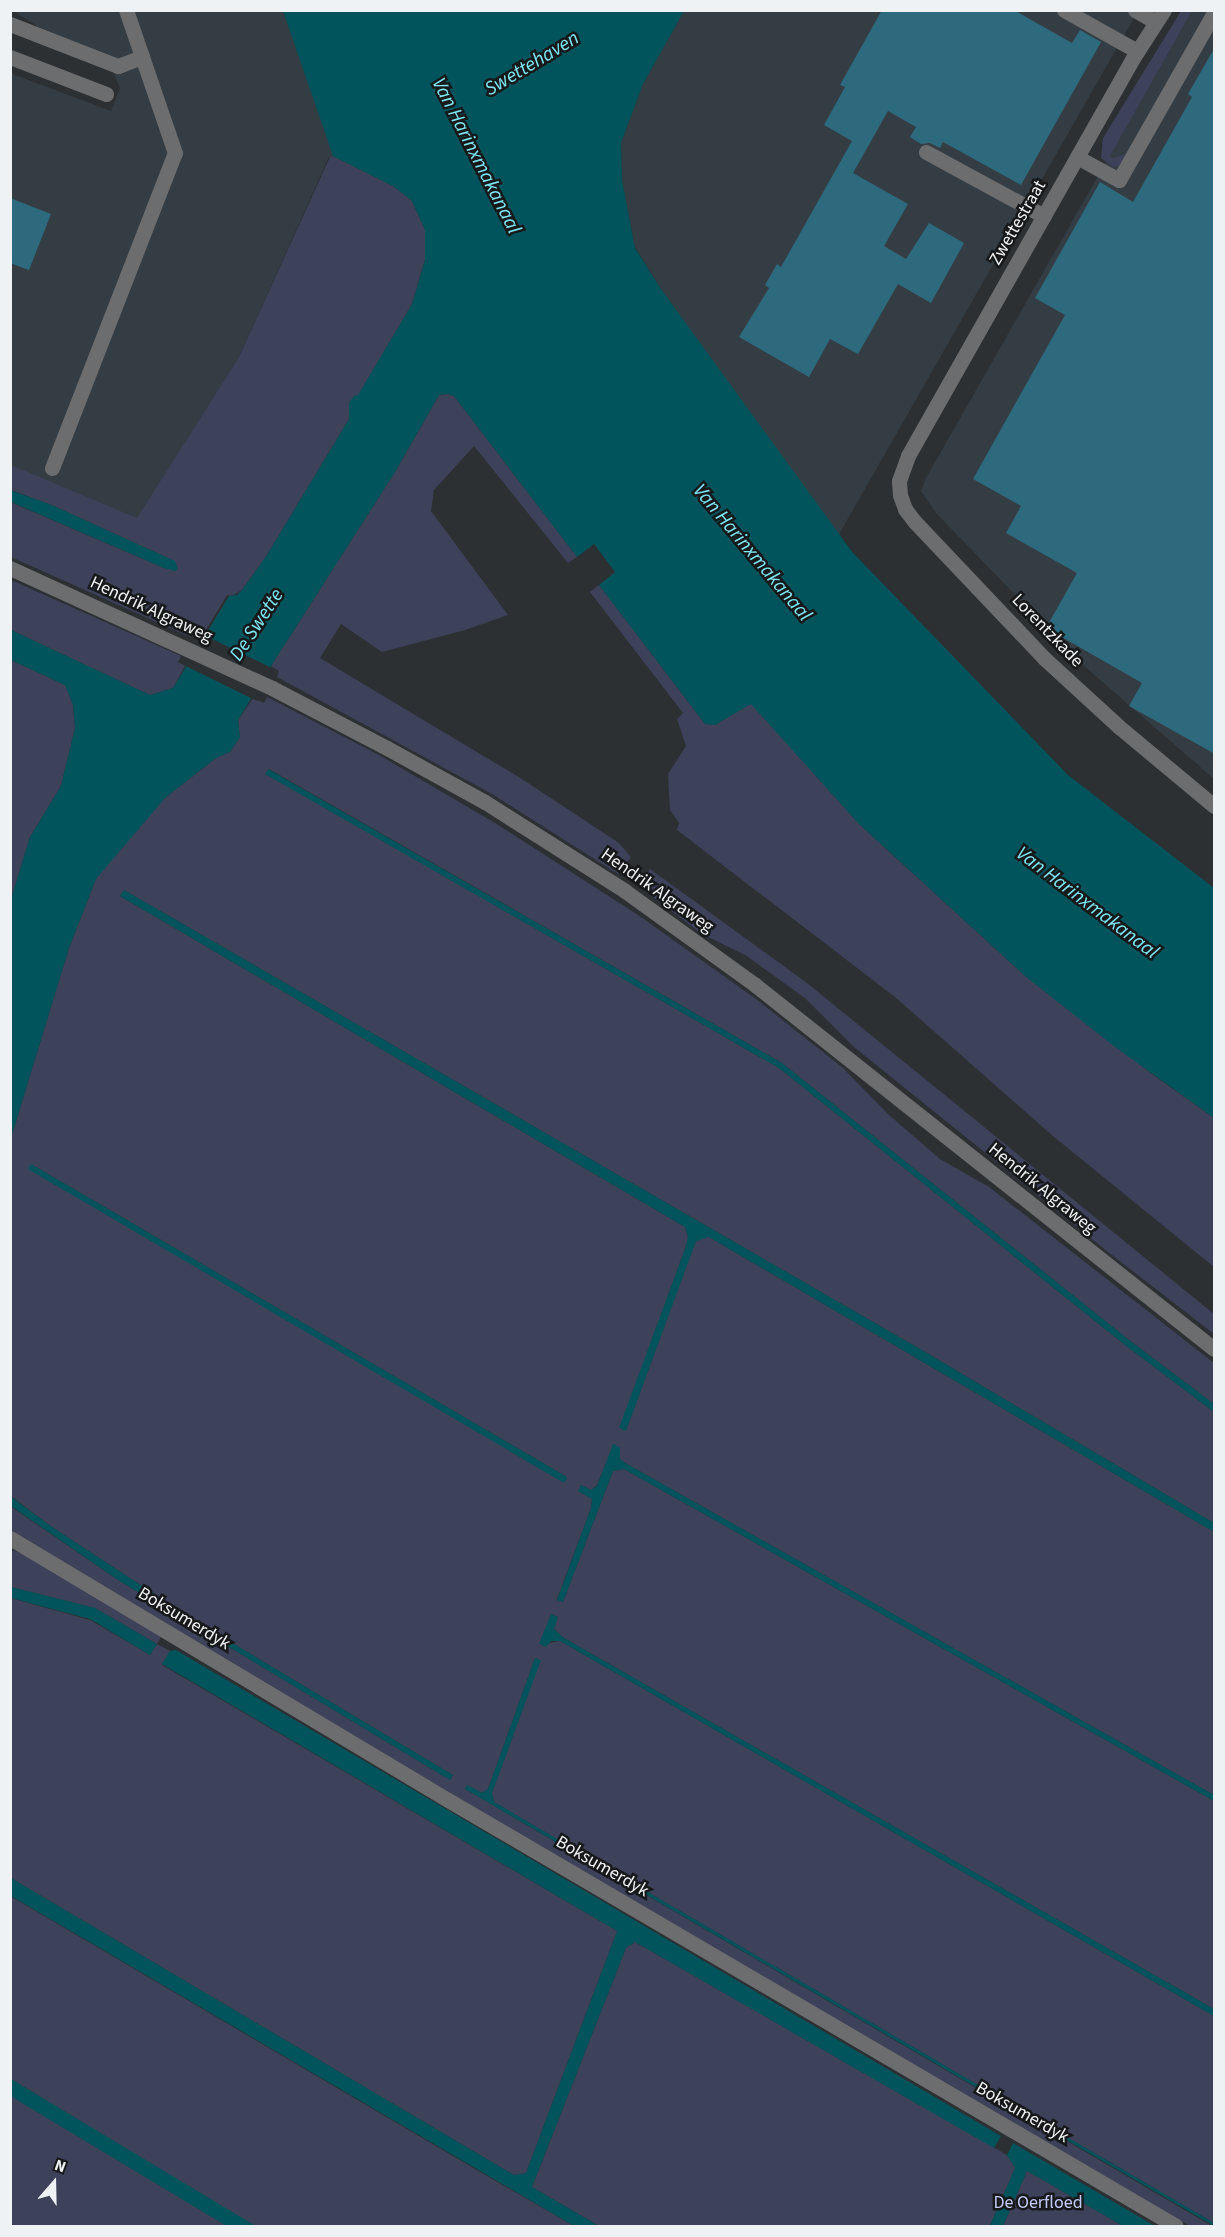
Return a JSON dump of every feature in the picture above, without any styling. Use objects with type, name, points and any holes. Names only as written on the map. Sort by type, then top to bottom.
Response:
[{"type":"street","points":[[52,468],[176,153],[126,10]]},
{"type":"street","points":[[1064,10],[1137,51]]},
{"type":"street","points":[[1135,10],[1160,16]]},
{"type":"street","points":[[1077,157],[1119,180],[1215,13]]},
{"type":"street","name":"Zwettestraat","points":[[908,456],[1137,51],[1160,16]]},
{"type":"street","points":[[10,24],[118,66],[142,57]]},
{"type":"street","points":[[10,57],[106,94]]},
{"type":"street","points":[[926,152],[1044,216]]},
{"type":"street","name":"Lorentzkade","points":[[908,456],[899,482],[900,495],[914,521],[1078,690],[1215,806]]},
{"type":"street","name":"Hendrik Algraweg","points":[[10,568],[272,688],[387,748],[485,802],[649,907],[754,984],[1215,1349]]},
{"type":"street","name":"Boksumerdyk","points":[[10,1538],[448,1800],[1176,2226]]},
{"type":"shaded area","points":[[13,11],[283,11],[334,156],[329,157],[239,357],[136,521],[11,468],[10,73],[111,111],[120,88],[113,72],[31,41],[36,25]]},
{"type":"shaded area","points":[[684,11],[1138,11],[838,536],[661,289],[635,247],[622,180],[621,143],[643,84]]},
{"type":"shaded area","points":[[1192,11],[1214,11],[1214,779],[1083,665],[936,513],[921,491],[926,478]]},
{"type":"green space","points":[[1181,11],[1192,11],[1110,156],[1113,158],[1126,154],[1119,166],[1113,167],[1101,158],[1103,138]]},
{"type":"green space","points":[[333,156],[393,186],[412,201],[425,230],[425,259],[412,304],[358,396],[349,403],[349,419],[267,555],[242,590],[232,596],[227,595],[203,635],[193,630],[190,637],[11,557],[10,502],[164,568],[166,557],[54,506],[11,490],[11,465],[137,518],[239,357],[330,157]]},
{"type":"green space","points":[[439,395],[454,396],[577,557],[568,563],[474,446],[434,490],[431,511],[508,615],[465,630],[382,652],[341,624],[320,658],[522,779],[619,843],[631,857],[618,874],[492,794],[277,677],[279,671],[271,666],[395,472]]},
{"type":"green space","points":[[11,580],[181,656],[178,662],[185,666],[173,688],[150,695],[11,630]]},
{"type":"green space","points":[[599,585],[705,724],[715,725],[751,703],[859,824],[1025,976],[1156,1077],[1214,1118],[1214,1267],[1053,1136],[895,997],[677,830],[679,823],[670,810],[668,774],[686,746],[677,719],[683,713],[590,592]]},
{"type":"green space","points":[[11,660],[65,685],[73,705],[75,728],[61,786],[30,837],[11,899]]},
{"type":"green space","points":[[267,697],[379,755],[495,823],[641,917],[756,999],[843,1068],[888,1114],[940,1159],[989,1187],[1214,1363],[1214,1404],[1129,1340],[782,1063],[269,769],[266,774],[779,1068],[1125,1345],[1214,1412],[1214,1523],[920,1349],[124,890],[120,896],[685,1227],[688,1238],[685,1249],[620,1428],[626,1430],[696,1240],[709,1237],[1214,1532],[1214,1795],[627,1464],[619,1459],[619,1449],[614,1444],[597,1485],[591,1490],[581,1485],[579,1491],[592,1499],[591,1508],[557,1599],[563,1602],[613,1471],[624,1469],[1214,1801],[1214,2009],[564,1638],[554,1629],[558,1617],[551,1614],[548,1643],[560,1641],[1214,2016],[1214,2223],[494,1802],[492,1793],[540,1660],[535,1658],[488,1789],[482,1793],[467,1786],[465,1789],[1212,2226],[1190,2226],[451,1794],[11,1530],[10,1506],[118,1580],[450,1780],[453,1775],[194,1620],[52,1527],[11,1496],[11,1138],[69,948],[96,879],[109,860],[165,798],[216,758],[230,752],[240,737],[238,720],[253,698],[264,703]],"holes":[[[31,1164],[567,1477],[565,1482]]]},
{"type":"green space","points":[[650,869],[807,983],[1214,1314],[1214,1334],[1108,1252],[854,1047],[806,999],[747,956],[702,934],[645,891],[646,876]]},
{"type":"green space","points":[[11,1550],[22,1553],[161,1637],[157,1644],[95,1608],[11,1587]]},
{"type":"green space","points":[[10,1598],[90,1620],[150,1655],[157,1644],[170,1651],[162,1665],[617,1931],[526,2173],[514,2175],[11,1878]]},
{"type":"green space","points":[[10,1896],[574,2226],[254,2226],[11,2079]]},
{"type":"green space","points":[[635,1942],[1007,2155],[1015,2168],[990,2226],[599,2226],[532,2187],[626,1948]]},
{"type":"green space","points":[[11,2094],[230,2226],[11,2226]]},
{"type":"green space","name":"De Oerfloed","points":[[1027,2171],[1123,2226],[1003,2226]]},
{"type":"water","points":[[283,11],[684,11],[643,84],[621,143],[622,180],[635,248],[661,289],[853,553],[1068,775],[1214,888],[1214,1118],[1115,1047],[1025,976],[859,824],[751,704],[715,725],[705,724],[599,585],[615,572],[594,544],[577,557],[454,396],[448,394],[439,395],[395,472],[238,720],[240,737],[230,752],[216,758],[165,798],[96,879],[69,948],[11,1138],[11,899],[30,837],[61,786],[75,728],[73,705],[65,685],[11,660],[11,630],[150,695],[173,688],[229,596],[237,595],[242,590],[267,555],[349,419],[349,403],[354,396],[358,395],[412,304],[425,260],[425,230],[412,201],[393,186],[333,156]]},
{"type":"water","points":[[10,490],[54,506],[175,561],[178,569],[175,571],[164,568],[11,502]]},
{"type":"water","points":[[268,769],[782,1063],[1129,1340],[1214,1404],[1214,1412],[1125,1345],[779,1068],[265,774]]},
{"type":"water","points":[[124,890],[920,1349],[1214,1523],[1214,1532],[709,1237],[696,1241],[626,1431],[619,1428],[685,1249],[688,1237],[685,1227],[120,896]]},
{"type":"water","points":[[31,1164],[567,1477],[566,1480],[564,1483],[28,1169]]},
{"type":"water","points":[[613,1444],[620,1447],[620,1459],[627,1464],[1214,1795],[1214,1801],[624,1469],[613,1471],[563,1602],[557,1600],[591,1508],[592,1499],[578,1491],[581,1485],[591,1490],[597,1486]]},
{"type":"water","points":[[10,1496],[52,1527],[194,1620],[453,1775],[450,1780],[118,1580],[11,1506]]},
{"type":"water","points":[[11,1587],[95,1608],[157,1644],[150,1655],[90,1619],[11,1598]]},
{"type":"water","points":[[551,1614],[558,1617],[554,1629],[564,1638],[1214,2009],[1214,2016],[560,1641],[551,1641],[546,1647],[539,1644]]},
{"type":"water","points":[[176,1650],[1001,2136],[994,2148],[635,1942],[626,1948],[532,2187],[599,2226],[574,2226],[11,1896],[11,1878],[514,2175],[526,2173],[617,1931],[162,1664],[170,1651]]},
{"type":"water","points":[[535,1658],[541,1660],[492,1793],[494,1802],[1214,2223],[1214,2226],[465,1789],[467,1785],[482,1793],[488,1789]]},
{"type":"water","points":[[11,2079],[254,2225],[227,2226],[10,2096],[10,2081]]},
{"type":"water","points":[[1013,2143],[1155,2226],[1123,2226],[1027,2171],[1003,2226],[990,2226],[1015,2168],[1007,2155]]},
{"type":"pier","points":[[202,634],[273,669],[257,701],[186,666]]},
{"type":"building","points":[[882,10],[1014,10],[1072,43],[1080,30],[1101,42],[1021,185],[943,142],[940,148],[930,143],[921,144],[910,137],[916,127],[888,111],[853,173],[908,204],[884,246],[906,259],[929,223],[964,243],[931,303],[898,284],[858,354],[830,339],[809,377],[739,337],[769,288],[765,285],[777,264],[781,267],[852,141],[824,125],[845,87],[840,85]]},
{"type":"building","points":[[1215,47],[1215,754],[1129,706],[1142,683],[1046,628],[1077,573],[1006,533],[1021,506],[973,479],[1065,315],[1035,298],[1100,182],[1133,202],[1192,97],[1188,94]]},
{"type":"building","points":[[10,198],[51,214],[29,270],[10,263]]},
{"type":"water label","name":"Swettehaven","points":[[532,64]]},
{"type":"water label","name":"Van Harinxmakanaal","points":[[476,156]]},
{"type":"water label","name":"Van Harinxmakanaal","points":[[752,553]]},
{"type":"water label","name":"De Swette","points":[[257,625]]},
{"type":"water label","name":"Van Harinxmakanaal","points":[[1087,903]]}]
